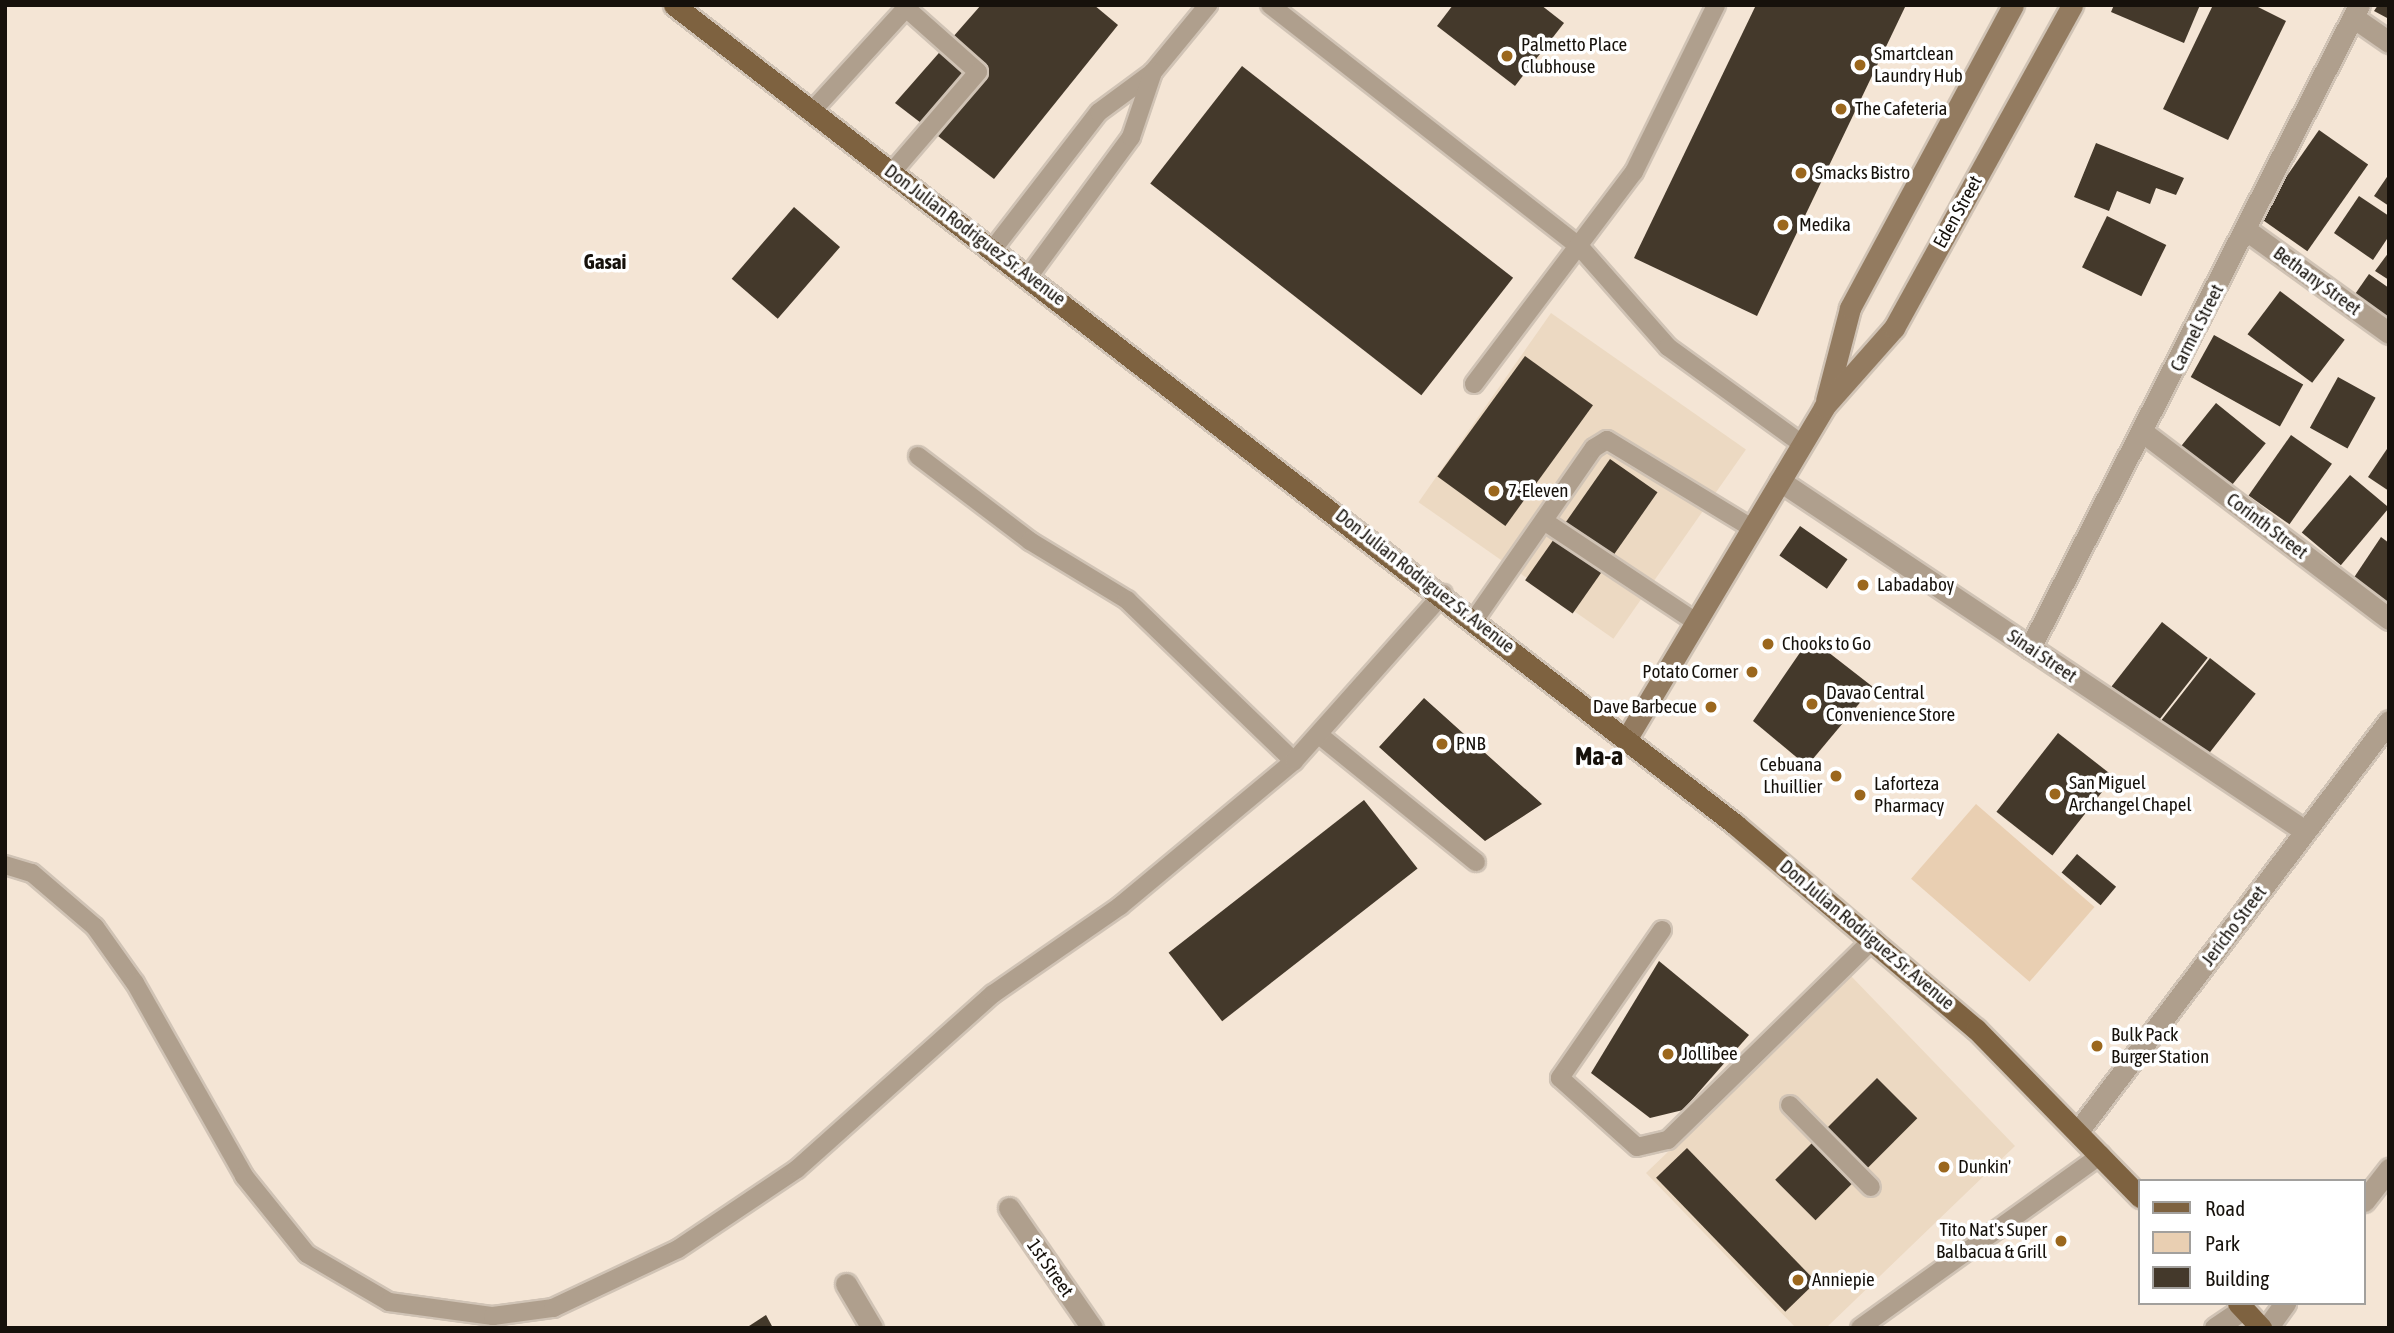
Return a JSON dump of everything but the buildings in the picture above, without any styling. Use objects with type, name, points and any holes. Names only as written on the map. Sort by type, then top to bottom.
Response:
[{"type":"main road","name":"Don Julian Rodriguez Sr. Avenue","points":[[674,5],[1627,738],[1872,939],[2079,1130],[2138,1195]]},
{"type":"main road","name":"Eden Street","points":[[1824,407],[1850,308],[2013,5]]},
{"type":"main road","name":"Eden Street","points":[[1627,738],[1824,407],[1894,328],[2072,5]]},
{"type":"main road","points":[[2241,1306],[2261,1328]]},
{"type":"street","points":[[2356,11],[2389,42]]},
{"type":"street","name":"Carmel Street","points":[[2030,648],[2144,433],[2356,11]]},
{"type":"street","name":"Bethany Street","points":[[2246,230],[2389,333]]},
{"type":"street","name":"Corinth Street","points":[[2144,433],[2389,619]]},
{"type":"street","name":"Sinai Street","points":[[1780,481],[2305,831]]},
{"type":"street","name":"Jericho Street","points":[[2079,1130],[2389,721]]},
{"type":"street","points":[[2366,1198],[2389,1169]]},
{"type":"street","name":"1st Street","points":[[1009,1208],[1091,1328]]},
{"type":"street","points":[[846,1284],[873,1328]]},
{"type":"street","points":[[2267,1328],[2284,1305]]},
{"type":"street","points":[[2215,1328],[2241,1306]]},
{"type":"lane","points":[[993,249],[1098,112],[1153,72],[1208,5]]},
{"type":"lane","points":[[1270,5],[1579,246],[1668,348],[1802,444]]},
{"type":"lane","points":[[1474,384],[1634,172],[1716,5]]},
{"type":"lane","points":[[812,111],[906,8],[978,72],[892,172]]},
{"type":"lane","points":[[1029,276],[1131,137],[1153,72]]},
{"type":"lane","points":[[1475,619],[1594,448],[1615,440],[1752,528]]},
{"type":"lane","points":[[918,456],[1013,529],[1127,600],[1294,761]]},
{"type":"lane","points":[[1544,521],[1696,622]]},
{"type":"lane","points":[[5,865],[32,873],[95,927],[135,983],[244,1176],[307,1254],[388,1302],[493,1316],[553,1308],[610,1286],[741,1210],[993,994],[1119,906],[1294,761],[1319,735],[1346,697],[1443,594]]},
{"type":"lane","points":[[1319,735],[1476,862]]},
{"type":"lane","points":[[1662,930],[1560,1078],[1637,1147],[1668,1140],[1872,939]]},
{"type":"lane","points":[[1790,1105],[1871,1187]]},
{"type":"lane","points":[[1860,1328],[2101,1155]]},
{"type":"shaded area","points":[[1551,313],[1746,450],[1613,639],[1419,502]]},
{"type":"shaded area","points":[[1851,976],[2015,1146],[1826,1328],[1796,1328],[1646,1173]]},
{"type":"green space","points":[[1976,804],[2094,907],[2030,982],[1911,879]]},
{"type":"place","name":"Palmetto Place Clubhouse","points":[[1507,56]]},
{"type":"place","name":"Smartclean Laundry Hub","points":[[1860,65]]},
{"type":"place","name":"The Cafeteria","points":[[1841,109]]},
{"type":"place","name":"Smacks Bistro","points":[[1801,173]]},
{"type":"place","name":"Medika","points":[[1783,225]]},
{"type":"place","name":"7-Eleven","points":[[1494,491]]},
{"type":"place","name":"Labadaboy","points":[[1863,585]]},
{"type":"place","name":"Chooks to Go","points":[[1768,644]]},
{"type":"place","name":"Potato Corner","points":[[1752,672]]},
{"type":"place","name":"Davao Central Convenience Store","points":[[1812,704]]},
{"type":"place","name":"Dave Barbecue","points":[[1711,707]]},
{"type":"place","name":"PNB","points":[[1442,744]]},
{"type":"place","name":"Cebuana Lhuillier","points":[[1836,776]]},
{"type":"place","name":"San Miguel Archangel Chapel","points":[[2055,794]]},
{"type":"place","name":"Laforteza Pharmacy","points":[[1860,795]]},
{"type":"place","name":"Bulk Pack Burger Station","points":[[2097,1046]]},
{"type":"place","name":"Jollibee","points":[[1668,1054]]},
{"type":"place","name":"Dunkin'","points":[[1944,1167]]},
{"type":"place","name":"Tito Nat's Super Balbacua & Grill","points":[[2061,1241]]},
{"type":"place","name":"Anniepie","points":[[1798,1280]]},
{"type":"district","name":"Gasai","points":[[605,261]]},
{"type":"district","name":"Ma-a","points":[[1599,757]]}]
